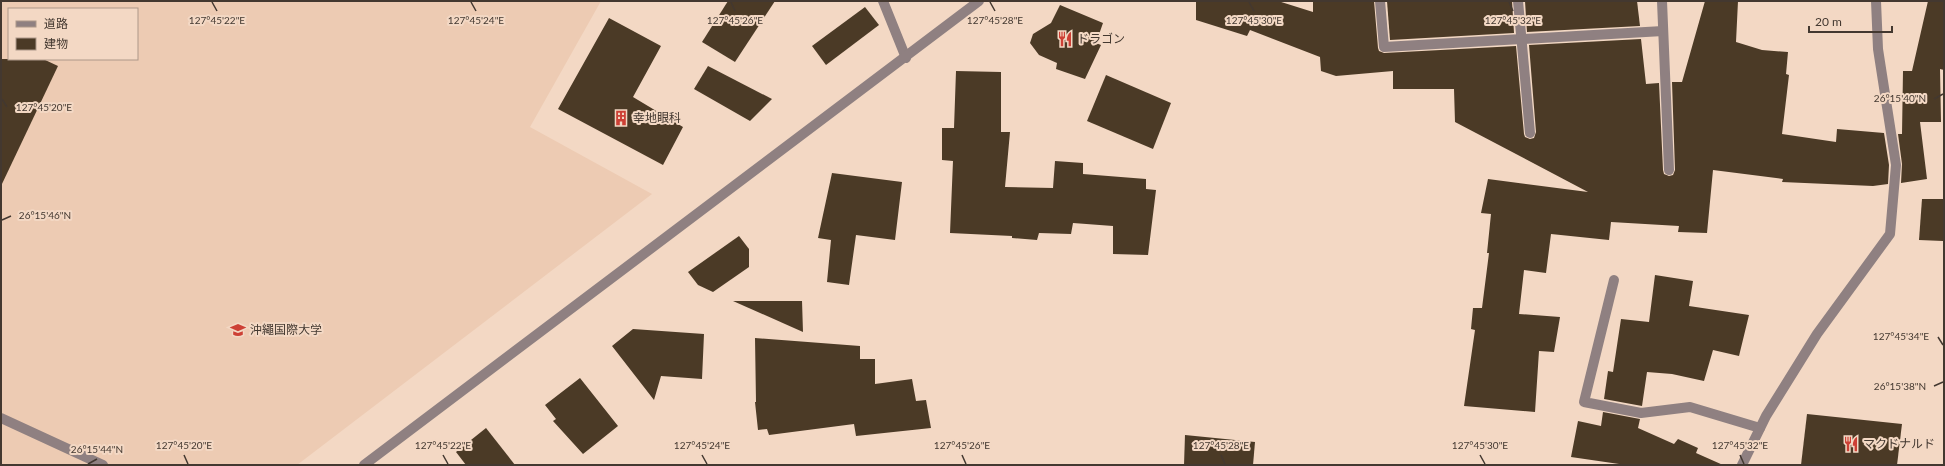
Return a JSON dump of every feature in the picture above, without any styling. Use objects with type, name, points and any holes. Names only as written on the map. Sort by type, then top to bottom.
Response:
[{"type":"street","points":[[883,1],[906,58]]},
{"type":"street","points":[[364,465],[906,58],[979,1]]},
{"type":"street","points":[[1380,1],[1384,47],[1663,31]]},
{"type":"street","points":[[1518,1],[1530,133]]},
{"type":"street","points":[[1662,1],[1669,170]]},
{"type":"street","points":[[1742,465],[1760,428],[1817,334],[1890,234],[1896,165],[1878,49],[1876,1]]},
{"type":"street","points":[[1614,280],[1584,402],[1641,413],[1690,407],[1760,428]]},
{"type":"street","points":[[1,418],[103,465]]},
{"type":"shaded area","name":"沖繩国際大学","points":[[1,1],[601,1],[530,127],[652,194],[297,465],[1,465]]},
{"type":"building","points":[[728,1],[775,1],[735,62],[702,42]]},
{"type":"building","points":[[1196,1],[1278,1],[1313,12],[1313,1],[1374,1],[1378,48],[1379,51],[1384,53],[1516,46],[1524,134],[1525,137],[1530,139],[1534,138],[1536,132],[1529,45],[1641,39],[1646,84],[1659,83],[1663,170],[1664,174],[1669,176],[1673,175],[1675,170],[1672,82],[1682,82],[1705,1],[1738,1],[1736,42],[1762,50],[1788,52],[1786,74],[1789,75],[1782,134],[1836,142],[1837,129],[1884,133],[1889,165],[1888,184],[1873,186],[1782,182],[1783,179],[1713,170],[1707,233],[1678,232],[1679,226],[1611,222],[1609,240],[1551,234],[1546,273],[1524,270],[1519,314],[1560,317],[1554,352],[1539,351],[1535,412],[1464,406],[1475,330],[1471,329],[1473,308],[1482,308],[1489,253],[1487,253],[1491,214],[1481,213],[1488,179],[1588,192],[1455,122],[1454,89],[1393,89],[1393,71],[1336,76],[1321,71],[1320,57],[1250,30],[1247,36],[1196,20]]},
{"type":"building","points":[[1387,1],[1512,1],[1514,33],[1390,40]]},
{"type":"building","points":[[1525,1],[1637,1],[1640,26],[1527,32]]},
{"type":"building","points":[[1928,1],[1944,1],[1944,70],[1940,69],[1941,122],[1920,122],[1927,179],[1901,183],[1902,164],[1898,134],[1902,134],[1903,71],[1912,71]]},
{"type":"building","name":"ドラゴン","points":[[1060,5],[1103,23],[1096,43],[1101,45],[1085,79],[1056,69],[1057,63],[1039,55],[1030,43],[1033,34],[1051,23]]},
{"type":"building","points":[[865,7],[879,25],[826,65],[812,46]]},
{"type":"building","name":"幸地眼科","points":[[609,18],[661,46],[633,97],[683,127],[663,165],[558,109]]},
{"type":"building","points":[[1,59],[45,60],[58,66],[1,186]]},
{"type":"building","points":[[708,66],[772,99],[750,121],[694,89]]},
{"type":"building","points":[[956,71],[1001,72],[1001,132],[1010,132],[1005,187],[1053,188],[1055,161],[1083,163],[1083,174],[1146,179],[1146,189],[1156,190],[1148,255],[1113,254],[1113,226],[1073,223],[1071,234],[1039,233],[1037,240],[1012,238],[1012,236],[950,233],[953,161],[942,160],[942,128],[954,128]]},
{"type":"building","points":[[1106,75],[1171,103],[1153,149],[1087,121]]},
{"type":"building","points":[[832,173],[902,182],[895,240],[856,235],[849,285],[827,282],[831,240],[818,238]]},
{"type":"building","points":[[1922,199],[1944,199],[1943,241],[1919,240]]},
{"type":"building","points":[[739,236],[749,249],[749,267],[713,292],[698,285],[688,272]]},
{"type":"building","points":[[1655,275],[1693,281],[1689,306],[1749,315],[1739,356],[1713,350],[1704,381],[1672,374],[1647,372],[1642,406],[1604,399],[1608,371],[1613,372],[1621,319],[1649,322]]},
{"type":"building","points":[[733,301],[802,301],[803,332]]},
{"type":"building","points":[[633,329],[704,334],[702,379],[661,376],[654,400],[612,346]]},
{"type":"building","points":[[755,338],[860,346],[860,359],[875,359],[875,384],[912,379],[916,401],[926,400],[931,428],[856,436],[854,424],[769,435],[767,429],[758,430],[755,402]]},
{"type":"building","points":[[580,378],[618,426],[583,454],[553,421],[556,419],[545,405]]},
{"type":"building","points":[[1603,412],[1640,419],[1638,428],[1674,444],[1678,439],[1698,448],[1696,453],[1723,465],[1626,465],[1571,457],[1578,421],[1601,426]]},
{"type":"building","name":"マクドナルド","points":[[1807,414],[1902,424],[1897,465],[1801,465]]},
{"type":"building","points":[[486,428],[515,465],[466,465],[456,452]]},
{"type":"building","points":[[1185,435],[1255,442],[1253,465],[1184,465]]},
{"type":"place","name":"ドラゴン","points":[[1065,39]]},
{"type":"place","name":"幸地眼科","points":[[621,118]]},
{"type":"place","name":"沖繩国際大学","points":[[238,330]]},
{"type":"place","name":"マクドナルド","points":[[1851,444]]}]
